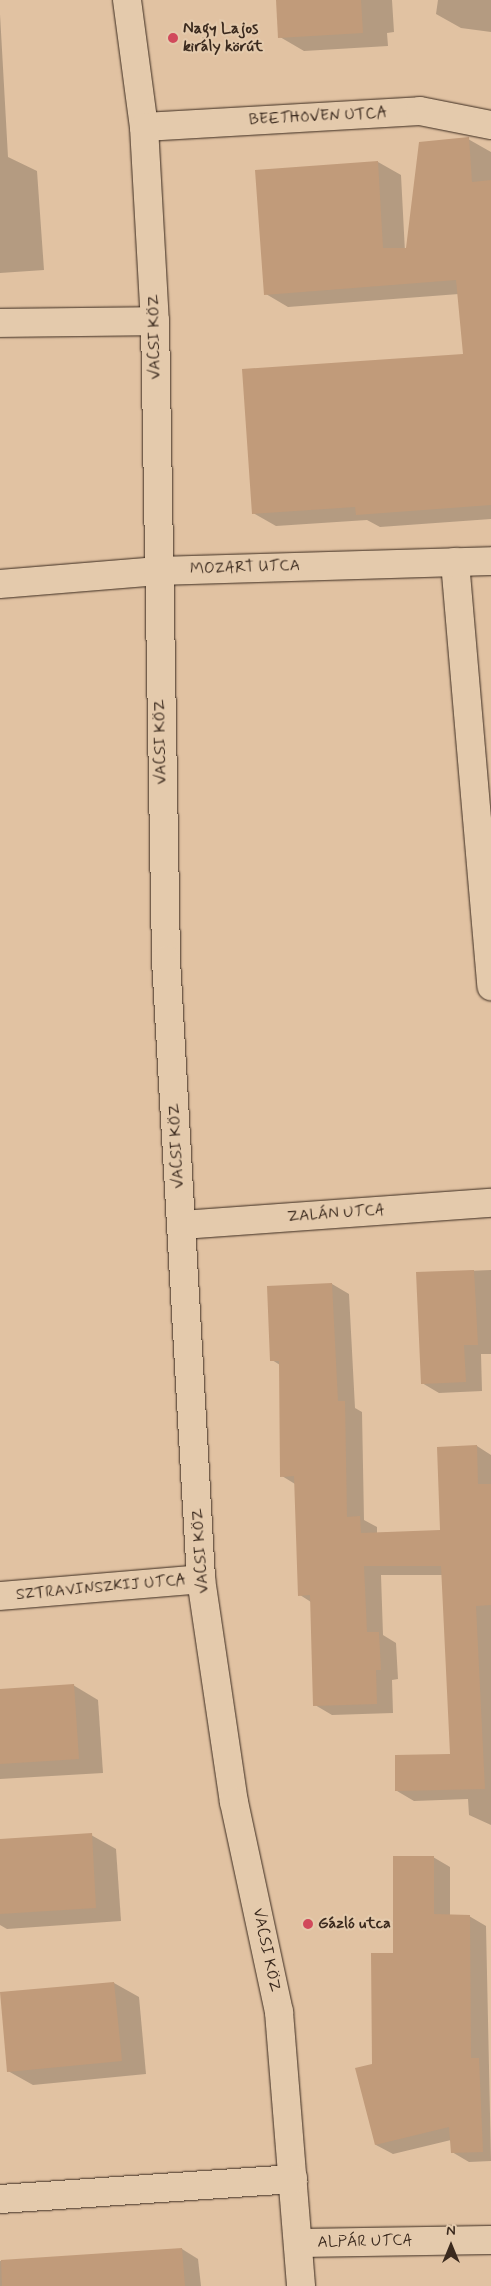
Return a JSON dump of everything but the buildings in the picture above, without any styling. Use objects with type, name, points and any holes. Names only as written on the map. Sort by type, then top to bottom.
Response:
[{"type":"street","name":"VACSI KÖZ","points":[[127,0],[144,127],[155,321],[166,960],[201,1579],[234,1802],[279,2012],[299,2242],[301,2286]]},
{"type":"street","name":"BEETHOVEN UTCA","points":[[144,127],[420,111],[491,126]]},
{"type":"street","points":[[0,323],[155,321]]},
{"type":"street","name":"MOZART UTCA","points":[[0,584],[158,571],[491,561]]},
{"type":"street","points":[[455,562],[491,986]]},
{"type":"street","name":"ZALÁN UTCA","points":[[182,1225],[491,1203]]},
{"type":"street","name":"SZTRAVINSZKIJ UTCA","points":[[0,1596],[201,1579]]},
{"type":"street","points":[[0,2199],[293,2179]]},
{"type":"street","name":"ALPÁR UTCA","points":[[299,2242],[491,2240]]},
{"type":"place","name":"Nagy Lajos király körút","points":[[173,38]]},
{"type":"place","name":"Gázló utca","points":[[308,1924]]}]
